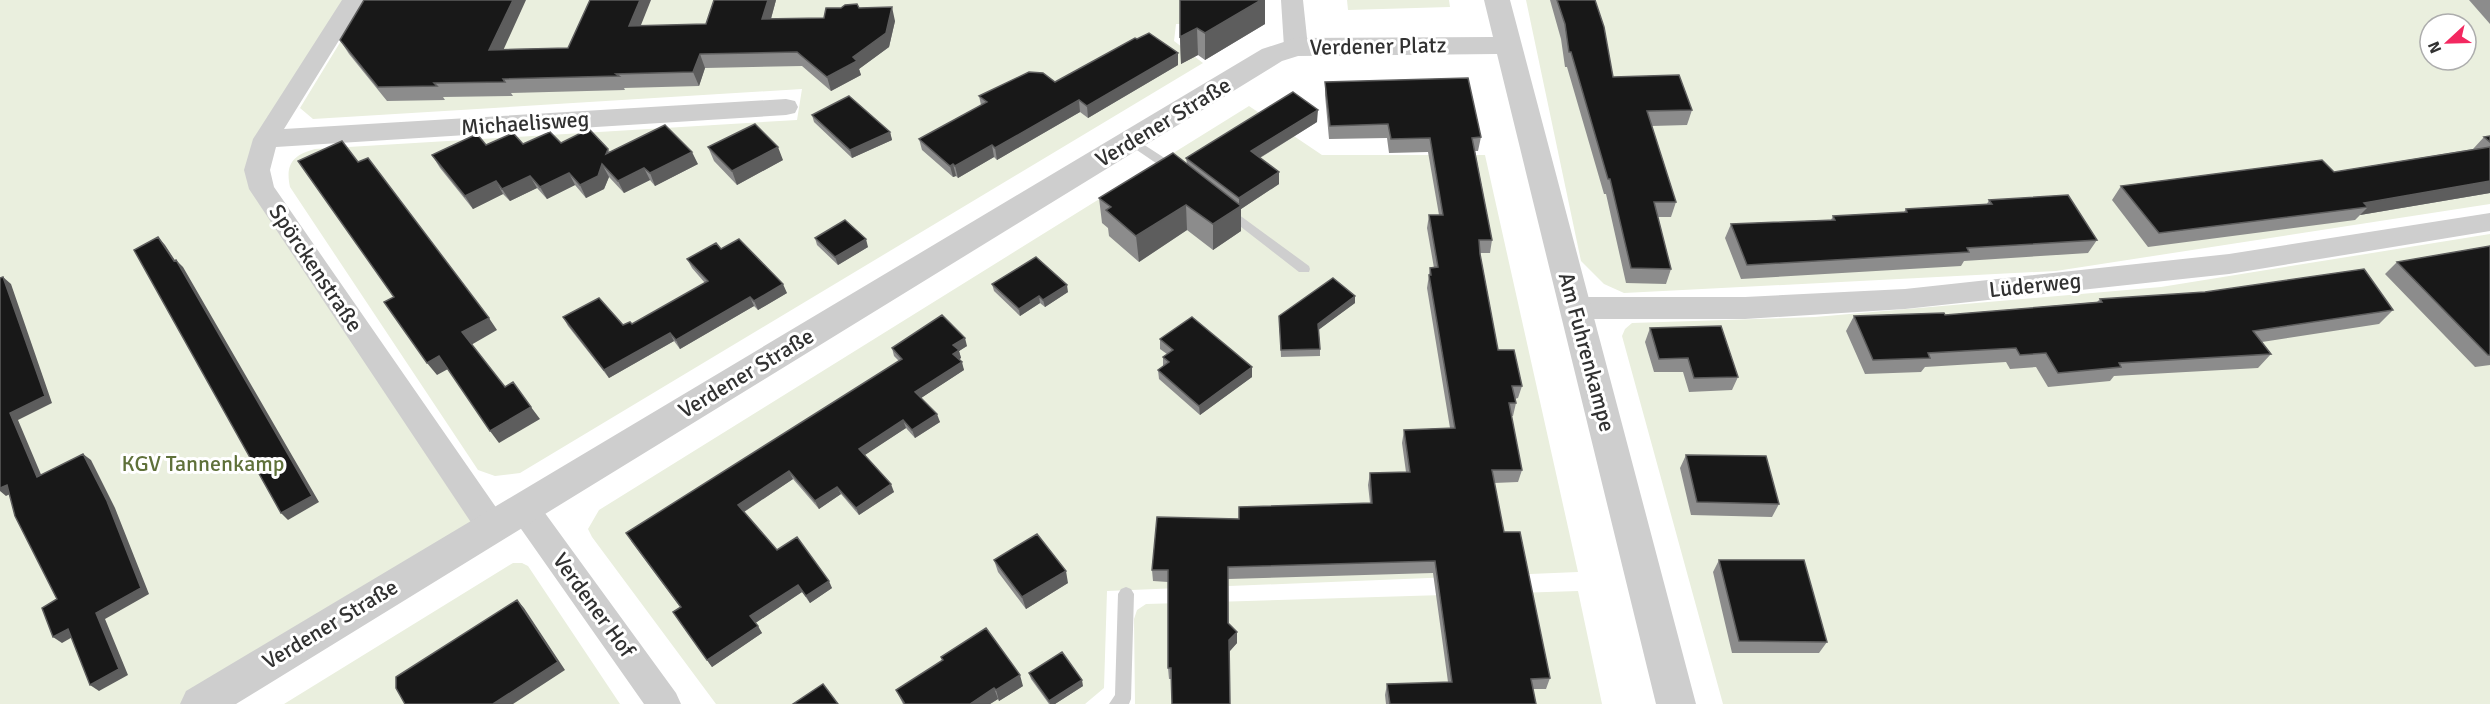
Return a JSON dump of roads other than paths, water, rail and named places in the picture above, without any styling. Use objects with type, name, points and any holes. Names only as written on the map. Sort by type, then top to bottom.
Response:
[{"type":"street","name":"Spörckenstraße","points":[[353,0],[266,139],[257,170],[262,189],[491,526]]},
{"type":"street","name":"Verdener Platz","points":[[1292,0],[1296,47],[1508,45]]},
{"type":"street","name":"Am Fuhrenkampe","points":[[1497,0],[1676,704]]},
{"type":"street","name":"Verdener Straße","points":[[200,704],[1272,55],[1296,47]]},
{"type":"street","name":"Michaelisweg","points":[[266,139],[786,107]]},
{"type":"street","name":"Lüderweg","points":[[1575,308],[1745,308],[1905,300],[2229,264],[2490,222]]},
{"type":"street","name":"Verdener Hof","points":[[523,507],[664,704]]},
{"type":"lane","points":[[1132,141],[1184,177]]},
{"type":"lane","points":[[1221,206],[1304,269]]},
{"type":"lane","points":[[1117,704],[1123,699],[1126,594]]},
{"type":"park label","name":"KGV Tannenkamp","points":[[203,463]]}]
